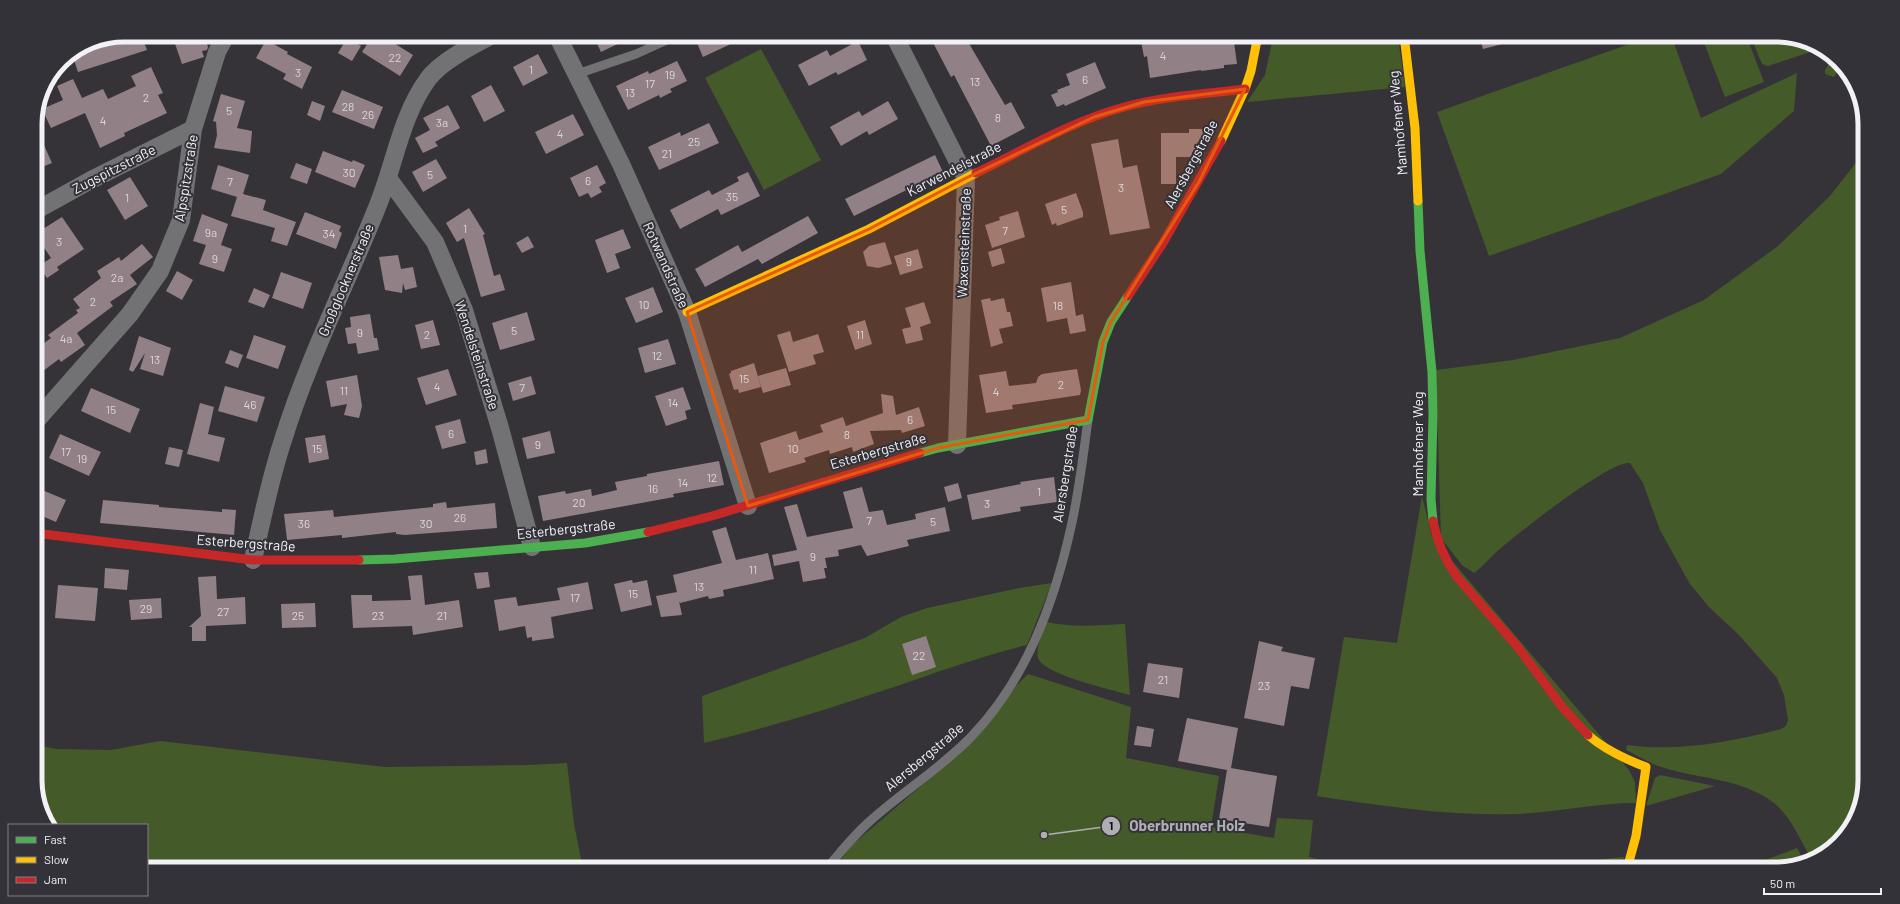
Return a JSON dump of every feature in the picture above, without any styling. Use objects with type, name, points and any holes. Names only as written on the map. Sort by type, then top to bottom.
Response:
[{"type":"street","name":"Alpspitzstraße","points":[[42,414],[130,314],[160,271],[181,220],[194,129],[217,52],[222,42]]},
{"type":"street","name":"Großglocknerstraße","points":[[254,560],[267,494],[283,439],[326,328],[388,178],[408,112],[428,78],[449,61],[479,42]]},
{"type":"street","name":"Rotwandstraße","points":[[561,42],[622,164],[687,312],[748,506]]},
{"type":"street","name":"Waxensteinstraße","points":[[898,42],[966,178],[957,445]]},
{"type":"street","name":"Alersbergstraße","points":[[1088,420],[1102,342],[1111,322],[1163,243],[1200,182],[1217,150],[1245,89],[1251,71],[1257,42]]},
{"type":"street","name":"Mamhofener Weg","points":[[1405,42],[1415,128],[1420,251],[1432,372],[1433,415],[1431,499],[1437,540],[1450,567],[1457,577],[1525,656],[1574,723],[1595,741],[1628,760],[1646,767],[1636,836],[1629,862]]},
{"type":"street","name":"Karwendelstraße","points":[[687,312],[869,229],[966,178],[1045,139],[1094,117],[1123,107],[1144,102],[1245,89]]},
{"type":"street","name":"Zugspitzstraße","points":[[42,207],[91,180],[194,129]]},
{"type":"street","name":"Wendelsteinstraße","points":[[388,178],[435,242],[464,310],[495,412],[532,547]]},
{"type":"street","name":"Esterbergstraße","points":[[42,534],[254,560],[308,561],[395,558],[585,543],[628,536],[712,516],[938,448],[1088,420]]},
{"type":"lane","points":[[577,74],[636,54],[663,42]]},
{"type":"lane","name":"Alersbergstraße","points":[[832,862],[868,823],[949,758],[971,737],[1001,702],[1023,667],[1048,607],[1070,533],[1088,420]]},
{"type":"highlighted area","points":[[1245,89],[1199,182],[1111,322],[1103,342],[1088,420],[938,448],[748,506],[687,312],[869,229],[966,178],[1094,117],[1144,102]]},
{"type":"green space","points":[[1272,42],[1392,42],[1392,44],[1399,44],[1405,87],[1247,102],[1265,75]]},
{"type":"green space","points":[[1635,42],[1674,42],[1701,118],[1797,73],[1794,111],[1721,174],[1489,256],[1437,112]]},
{"type":"green space","points":[[1704,42],[1749,42],[1764,82],[1725,97]]},
{"type":"green space","points":[[1753,42],[1781,42],[1802,46],[1813,51],[1768,66],[1762,64]]},
{"type":"green space","points":[[761,49],[821,160],[764,190],[705,78]]},
{"type":"green space","points":[[1830,62],[1838,70],[1834,77],[1825,74],[1825,70]]},
{"type":"green space","points":[[1858,160],[1858,785],[1852,811],[1844,826],[1830,842],[1809,855],[1786,815],[1774,803],[1761,795],[1734,784],[1661,767],[1626,750],[1627,745],[1666,747],[1724,742],[1781,729],[1786,726],[1788,720],[1784,695],[1777,678],[1739,635],[1709,607],[1690,584],[1660,530],[1643,483],[1630,463],[1619,465],[1604,473],[1565,498],[1497,551],[1474,573],[1462,565],[1441,538],[1436,370],[1513,360],[1620,338],[1704,300],[1778,246],[1830,196]]},
{"type":"green space","points":[[1422,496],[1432,537],[1629,770],[1635,782],[1636,803],[1621,803],[1545,812],[1490,814],[1416,810],[1317,796],[1344,637],[1397,643]]},
{"type":"green space","points":[[1052,583],[1027,645],[977,659],[799,717],[704,743],[702,696],[865,638],[901,617],[927,608],[1019,588]]},
{"type":"green space","points":[[1047,622],[1076,626],[1125,624],[1130,695],[1065,676],[1043,664],[1038,658],[1037,654],[1040,640]]},
{"type":"green space","points":[[1028,674],[1131,707],[1126,758],[1219,776],[1211,827],[1274,838],[1277,818],[1313,820],[1309,857],[1329,862],[839,862],[852,845],[963,750],[986,726],[1017,685]]},
{"type":"green space","points":[[160,741],[385,767],[567,763],[574,824],[582,862],[148,862],[148,824],[55,824],[46,806],[42,785],[42,746],[56,749],[111,750]]},
{"type":"green space","points":[[1660,775],[1715,786],[1646,806],[1655,778]]},
{"type":"green space","points":[[1797,848],[1802,858],[1787,861],[1760,862]]},
{"type":"green space","points":[[1624,857],[1623,862],[1576,862]]},
{"type":"building","points":[[119,42],[144,42],[147,50],[78,72],[74,59],[98,46]]},
{"type":"building","points":[[174,42],[206,42],[208,47],[207,50],[202,51],[204,57],[182,64]]},
{"type":"building","points":[[265,42],[270,42],[288,52],[287,54],[312,67],[302,89],[283,79],[286,74],[256,58]]},
{"type":"building","points":[[345,42],[354,42],[361,46],[352,61],[338,53]]},
{"type":"building","points":[[368,42],[392,42],[413,55],[400,76],[362,52]]},
{"type":"building","points":[[596,42],[622,42],[601,52]]},
{"type":"building","points":[[699,42],[735,42],[703,57],[697,43]]},
{"type":"building","points":[[858,42],[867,60],[838,75],[836,72],[809,86],[798,65],[827,50],[830,56]]},
{"type":"building","points":[[933,42],[968,42],[1005,105],[1011,102],[1025,128],[991,146],[954,75],[951,77]]},
{"type":"building","points":[[1141,42],[1234,42],[1237,64],[1224,65],[1224,68],[1150,78],[1147,56],[1144,57]]},
{"type":"building","points":[[1481,42],[1510,42],[1483,49]]},
{"type":"building","points":[[538,54],[548,73],[523,86],[513,67]]},
{"type":"building","points":[[677,61],[687,81],[670,89],[672,92],[660,98],[659,95],[628,110],[616,86],[648,71],[649,74]]},
{"type":"building","points":[[1095,62],[1106,88],[1065,106],[1064,104],[1057,107],[1051,95],[1058,92],[1057,90],[1070,85],[1066,74]]},
{"type":"building","points":[[151,67],[163,93],[158,95],[167,113],[124,133],[125,136],[100,148],[85,113],[51,128],[43,112],[44,108],[63,100],[57,86],[73,79],[82,98],[103,89],[108,99],[136,86],[131,76]]},
{"type":"building","points":[[491,85],[505,111],[484,122],[471,96]]},
{"type":"building","points":[[342,90],[383,107],[374,129],[332,112]]},
{"type":"building","points":[[221,94],[245,101],[237,128],[252,131],[250,153],[214,148],[217,135],[216,122],[213,121]]},
{"type":"building","points":[[312,101],[325,106],[320,121],[307,115]]},
{"type":"building","points":[[888,101],[898,119],[869,135],[867,131],[841,146],[830,127],[859,111],[862,116]]},
{"type":"building","points":[[448,105],[460,128],[435,142],[438,146],[423,153],[415,138],[430,130],[423,118]]},
{"type":"building","points":[[573,114],[584,135],[546,154],[535,132]]},
{"type":"building","points":[[709,123],[719,143],[659,170],[648,147],[680,132],[681,136]]},
{"type":"building","points":[[1189,129],[1203,129],[1203,149],[1201,152],[1192,152],[1192,157],[1176,157],[1176,184],[1161,184],[1161,133],[1189,133]]},
{"type":"building","points":[[1118,139],[1123,168],[1137,165],[1150,228],[1110,235],[1091,144]]},
{"type":"building","points":[[42,141],[52,163],[42,167]]},
{"type":"building","points":[[323,151],[352,162],[353,160],[365,165],[355,188],[315,172]]},
{"type":"building","points":[[935,155],[943,172],[854,216],[845,199]]},
{"type":"building","points":[[436,159],[447,178],[423,192],[412,172]]},
{"type":"building","points":[[296,163],[312,169],[307,184],[290,178]]},
{"type":"building","points":[[218,165],[249,175],[243,194],[266,200],[263,210],[296,222],[287,246],[271,241],[275,228],[231,216],[237,197],[211,189]]},
{"type":"building","points":[[597,165],[606,183],[599,187],[602,192],[591,198],[588,193],[579,197],[570,178]]},
{"type":"building","points":[[748,172],[760,196],[721,215],[718,209],[680,229],[670,210],[709,190],[712,195],[739,181],[737,177]]},
{"type":"building","points":[[130,177],[148,206],[125,220],[107,190]]},
{"type":"building","points":[[1076,193],[1083,212],[1083,217],[1057,226],[1056,223],[1052,225],[1045,204]]},
{"type":"building","points":[[469,208],[485,234],[483,235],[494,276],[500,274],[505,290],[481,297],[464,238],[457,242],[446,223]]},
{"type":"building","points":[[1018,211],[1025,237],[992,248],[985,225],[1000,220],[999,217]]},
{"type":"building","points":[[305,212],[341,226],[339,231],[342,233],[336,249],[296,234]]},
{"type":"building","points":[[202,214],[228,224],[221,245],[232,249],[224,272],[199,264],[206,245],[193,241]]},
{"type":"building","points":[[808,216],[818,233],[762,264],[758,259],[705,287],[695,269],[738,245],[742,252]]},
{"type":"building","points":[[62,217],[84,249],[57,267],[42,244],[42,230]]},
{"type":"building","points":[[623,229],[631,248],[615,254],[620,268],[607,273],[595,240]]},
{"type":"building","points":[[528,236],[534,247],[522,253],[516,243]]},
{"type":"building","points":[[885,242],[892,264],[878,268],[867,266],[863,252],[869,246]]},
{"type":"building","points":[[142,244],[153,257],[130,275],[137,284],[110,302],[113,306],[77,333],[85,345],[61,362],[59,359],[42,372],[42,345],[51,338],[48,335],[78,313],[76,310],[80,308],[73,299],[101,278],[97,271],[119,257],[121,261]]},
{"type":"building","points":[[1001,248],[1005,263],[992,267],[988,252]]},
{"type":"building","points":[[918,249],[923,268],[900,275],[894,256]]},
{"type":"building","points":[[398,255],[401,269],[413,267],[417,287],[405,290],[403,283],[402,293],[385,290],[379,257]]},
{"type":"building","points":[[51,258],[59,270],[47,278],[42,270],[42,264]]},
{"type":"building","points":[[177,271],[193,280],[182,300],[166,291]]},
{"type":"building","points":[[281,272],[312,283],[303,309],[272,298]]},
{"type":"building","points":[[1071,282],[1076,316],[1083,314],[1086,331],[1070,334],[1067,318],[1047,322],[1041,288]]},
{"type":"building","points":[[653,287],[663,312],[636,323],[625,298]]},
{"type":"building","points":[[254,288],[270,295],[264,308],[248,302]]},
{"type":"building","points":[[990,298],[991,301],[1004,298],[1007,312],[1010,312],[1013,326],[999,329],[1003,343],[991,347],[981,300]]},
{"type":"building","points":[[924,302],[931,323],[920,327],[923,340],[906,344],[902,329],[911,327],[905,308]]},
{"type":"building","points":[[527,312],[535,340],[500,350],[492,323]]},
{"type":"building","points":[[370,314],[374,338],[377,338],[379,350],[358,354],[356,343],[348,344],[345,328],[351,327],[350,317]]},
{"type":"building","points":[[433,320],[440,345],[421,349],[415,325]]},
{"type":"building","points":[[865,320],[872,344],[855,350],[847,326]]},
{"type":"building","points":[[790,331],[793,342],[818,334],[824,352],[813,355],[816,364],[789,372],[777,335]]},
{"type":"building","points":[[254,335],[286,346],[278,369],[246,358]]},
{"type":"building","points":[[139,336],[171,348],[163,376],[140,369],[145,353],[133,372],[129,370]]},
{"type":"building","points":[[668,339],[676,364],[645,373],[638,348]]},
{"type":"building","points":[[230,350],[243,355],[238,368],[225,363]]},
{"type":"building","points":[[754,363],[761,387],[739,393],[738,389],[734,390],[729,374],[731,371]]},
{"type":"building","points":[[786,368],[791,385],[763,393],[758,376]]},
{"type":"building","points":[[448,369],[457,395],[426,405],[417,378]]},
{"type":"building","points":[[1077,369],[1081,390],[1080,395],[1012,405],[1013,409],[986,413],[979,375],[1006,371],[1009,386],[1036,383],[1038,377],[1042,374]]},
{"type":"building","points":[[357,375],[362,406],[359,418],[344,415],[347,404],[331,407],[326,381]]},
{"type":"building","points":[[531,376],[536,394],[513,401],[508,383]]},
{"type":"building","points":[[225,386],[265,397],[257,422],[218,411]]},
{"type":"building","points":[[683,387],[691,409],[685,411],[687,419],[666,426],[655,396]]},
{"type":"building","points":[[91,388],[140,409],[130,433],[81,411]]},
{"type":"building","points":[[881,394],[893,396],[896,415],[919,407],[925,426],[902,433],[901,430],[870,431],[874,444],[853,452],[852,447],[830,454],[829,450],[804,458],[806,462],[769,473],[760,443],[796,431],[799,440],[823,432],[820,425],[843,417],[846,426],[883,413]]},
{"type":"building","points":[[200,403],[214,407],[208,434],[225,438],[219,462],[187,454]]},
{"type":"building","points":[[460,419],[466,443],[442,449],[435,426]]},
{"type":"building","points":[[550,431],[555,453],[527,459],[522,438]]},
{"type":"building","points":[[60,434],[101,452],[89,476],[49,458]]},
{"type":"building","points":[[325,435],[329,459],[309,463],[305,438]]},
{"type":"building","points":[[169,447],[183,450],[179,467],[165,464]]},
{"type":"building","points":[[486,449],[488,463],[476,465],[474,452]]},
{"type":"building","points":[[719,461],[724,485],[673,494],[674,497],[543,521],[538,496],[565,491],[566,494],[591,489],[592,496],[617,490],[615,482],[647,476],[647,474]]},
{"type":"building","points":[[1054,477],[1057,502],[1020,507],[1021,511],[972,520],[967,495],[1021,484],[1020,482]]},
{"type":"building","points":[[958,483],[962,498],[948,502],[944,487]]},
{"type":"building","points":[[862,487],[869,512],[883,510],[887,525],[916,519],[915,514],[945,507],[950,531],[907,540],[909,546],[867,556],[861,545],[838,550],[839,556],[825,558],[827,568],[824,568],[826,578],[803,582],[799,561],[774,566],[772,555],[797,550],[784,507],[797,504],[807,537],[853,528],[843,492]]},
{"type":"building","points":[[42,490],[66,500],[56,522],[42,516]]},
{"type":"building","points":[[103,500],[159,505],[159,507],[222,512],[222,509],[236,510],[234,535],[100,523]]},
{"type":"building","points":[[446,502],[447,508],[495,503],[497,528],[405,535],[396,534],[396,532],[342,538],[342,535],[287,540],[284,514],[333,510],[334,517],[433,507],[433,504]]},
{"type":"building","points":[[726,527],[736,560],[768,553],[774,579],[723,590],[724,596],[709,599],[708,596],[680,603],[679,601],[682,615],[661,617],[656,596],[677,592],[673,575],[722,563],[712,531]]},
{"type":"building","points":[[105,568],[129,570],[127,590],[104,588]]},
{"type":"building","points":[[488,572],[490,587],[477,589],[474,573]]},
{"type":"building","points":[[422,575],[425,605],[459,600],[463,627],[413,635],[412,626],[353,628],[351,595],[372,595],[372,601],[411,600],[408,576]]},
{"type":"building","points":[[216,576],[217,599],[245,597],[246,624],[206,626],[206,641],[192,641],[192,627],[189,627],[201,616],[198,577]]},
{"type":"building","points":[[632,580],[633,583],[647,580],[652,605],[621,612],[614,584]]},
{"type":"building","points":[[588,582],[593,609],[551,617],[554,638],[532,641],[532,637],[527,638],[525,626],[499,631],[494,600],[516,597],[518,606],[560,600],[557,588]]},
{"type":"building","points":[[58,585],[98,588],[95,621],[55,618]]},
{"type":"building","points":[[161,598],[162,618],[131,620],[129,600]]},
{"type":"building","points":[[315,603],[316,627],[282,628],[281,604]]},
{"type":"building","points":[[926,636],[936,667],[912,675],[902,644]]},
{"type":"building","points":[[1259,641],[1283,647],[1281,651],[1315,658],[1309,689],[1291,686],[1284,726],[1244,718]]},
{"type":"building","points":[[1148,663],[1183,668],[1179,698],[1143,692]]},
{"type":"building","points":[[1187,718],[1238,728],[1231,768],[1277,776],[1269,827],[1219,819],[1227,770],[1178,761]]},
{"type":"building","points":[[1137,726],[1154,729],[1151,747],[1134,745]]},
{"type":"traffic: fast","points":[[1418,201],[1420,251],[1432,372],[1433,415],[1431,499],[1433,521]]},
{"type":"traffic: fast","points":[[920,453],[938,448],[1088,420],[1103,342],[1111,322],[1128,296]]},
{"type":"traffic: fast","points":[[359,560],[395,559],[585,543],[648,532]]},
{"type":"traffic: slow","points":[[1221,141],[1245,89],[1251,71],[1257,42]]},
{"type":"traffic: slow","points":[[1405,42],[1415,128],[1418,201]]},
{"type":"traffic: slow","points":[[687,312],[869,229],[976,173]]},
{"type":"traffic: slow","points":[[1588,735],[1616,754],[1646,767],[1636,836],[1629,862]]},
{"type":"traffic: jam","points":[[976,173],[1067,128],[1124,107],[1154,100],[1245,89]]},
{"type":"traffic: jam","points":[[1128,296],[1163,243],[1221,141]]},
{"type":"traffic: jam","points":[[648,532],[712,516],[920,453]]},
{"type":"traffic: jam","points":[[1433,521],[1442,550],[1457,577],[1517,646],[1563,708],[1588,735]]},
{"type":"traffic: jam","points":[[42,534],[253,560],[359,560]]},
{"type":"place","name":"Oberbrunner Holz","points":[[1044,835]]}]
